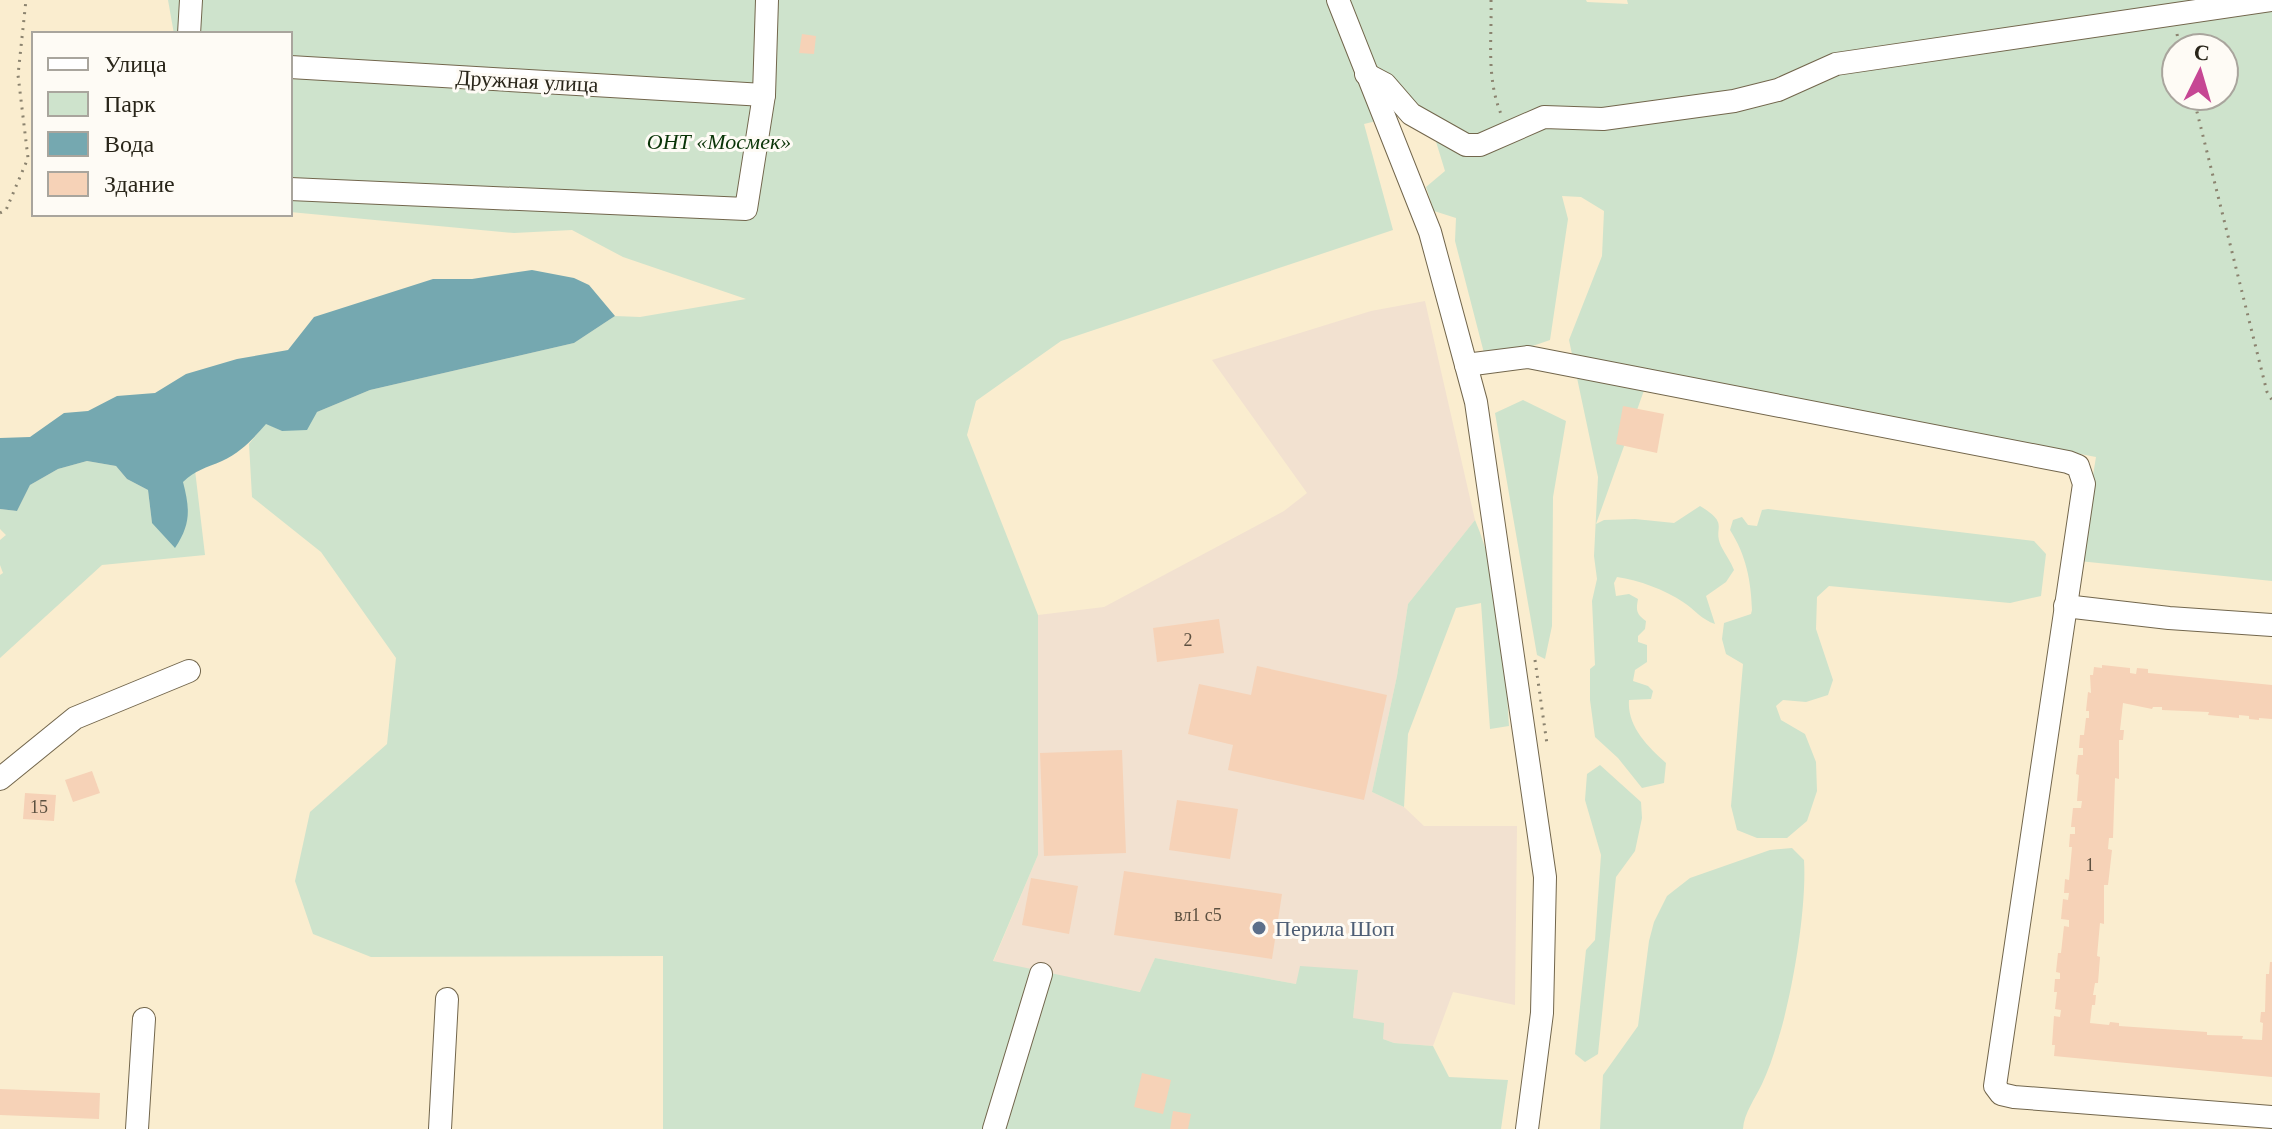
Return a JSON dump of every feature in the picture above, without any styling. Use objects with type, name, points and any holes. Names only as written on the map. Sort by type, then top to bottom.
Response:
[{"type":"street","points":[[189,32],[191,0]]},
{"type":"street","points":[[292,189],[746,209],[764,95],[767,0]]},
{"type":"street","points":[[1338,0],[1430,232],[1476,402],[1545,877],[1542,1013],[1527,1129]]},
{"type":"street","points":[[1366,74],[1385,84],[1411,114],[1466,145],[1480,145],[1544,117],[1603,119],[1734,101],[1778,90],[1836,64],[2205,5],[2271,0]]},
{"type":"street","name":"Дружная улица","points":[[292,67],[764,95]]},
{"type":"street","points":[[1466,365],[1528,357],[2078,466],[2084,484],[1995,1086],[2001,1094],[2014,1097],[2272,1117]]},
{"type":"street","points":[[2065,606],[2169,618],[2272,625]]},
{"type":"street","points":[[0,779],[75,718],[189,671]]},
{"type":"street","points":[[994,1129],[1041,974]]},
{"type":"street","points":[[440,1129],[447,999]]},
{"type":"street","points":[[137,1129],[144,1019]]},
{"type":"path","points":[[0,213],[6,210],[28,158],[18,75],[26,0]]},
{"type":"path","points":[[1491,0],[1489,66],[1493,95],[1508,133]]},
{"type":"path","points":[[2197,112],[2267,392],[2272,400]]},
{"type":"shaded area","points":[[1425,301],[1475,520],[1408,604],[1397,676],[1372,792],[1404,807],[1424,826],[1517,826],[1515,1005],[1453,992],[1433,1046],[1394,1043],[1353,1018],[1358,970],[1296,984],[1155,958],[1141,992],[993,962],[1038,855],[1038,615],[1104,607],[1284,511],[1307,493],[1212,360],[1371,311]]},
{"type":"green space","name":"ОНТ «Мосмек»","points":[[168,0],[1586,0],[1628,4],[1627,0],[2272,0],[2272,581],[2079,561],[2096,457],[1651,371],[1596,524],[1604,520],[1635,519],[1674,523],[1700,506],[1718,522],[1721,546],[1734,570],[1726,582],[1706,596],[1715,624],[1652,586],[1617,577],[1614,583],[1616,596],[1629,594],[1638,599],[1638,612],[1646,621],[1638,642],[1647,645],[1647,662],[1635,670],[1633,681],[1653,691],[1651,699],[1629,700],[1631,718],[1645,742],[1666,763],[1664,783],[1642,788],[1618,758],[1595,737],[1590,700],[1590,669],[1595,665],[1592,601],[1597,579],[1594,556],[1598,477],[1569,340],[1602,256],[1604,211],[1581,197],[1562,196],[1568,219],[1550,340],[1524,349],[1484,353],[1455,241],[1456,218],[1434,211],[1426,187],[1445,171],[1426,109],[1364,124],[1393,230],[1061,341],[976,401],[967,435],[1038,615],[1038,855],[993,961],[1140,992],[1155,958],[1296,984],[1300,966],[1358,970],[1353,1018],[1384,1023],[1383,1039],[1394,1043],[1433,1046],[1449,1077],[1508,1080],[1501,1129],[663,1129],[663,956],[371,957],[313,934],[295,881],[310,812],[387,744],[396,658],[321,552],[252,497],[249,444],[266,423],[282,431],[317,412],[370,390],[574,343],[615,316],[640,317],[746,299],[623,257],[572,230],[514,233],[292,212],[292,32],[174,32]]},
{"type":"green space","points":[[1523,400],[1566,421],[1553,497],[1552,626],[1545,659],[1537,655],[1495,413]]},
{"type":"green space","points":[[87,461],[116,466],[127,479],[148,490],[152,523],[182,482],[195,470],[205,555],[102,565],[0,658],[0,575],[3,573],[0,540],[6,535],[0,529],[0,509],[17,511],[30,485],[58,469]]},
{"type":"green space","points":[[1762,510],[2034,541],[2046,554],[2041,596],[2010,603],[1829,586],[1817,597],[1816,629],[1833,680],[1828,695],[1806,702],[1783,700],[1776,706],[1781,720],[1805,734],[1816,762],[1817,791],[1807,821],[1787,838],[1757,838],[1737,830],[1731,806],[1743,664],[1726,654],[1722,639],[1724,623],[1751,614],[1752,610],[1747,568],[1730,530],[1733,520],[1742,517],[1748,525],[1757,526]]},
{"type":"green space","points":[[1475,520],[1497,595],[1509,726],[1490,729],[1481,603],[1456,608],[1408,734],[1404,807],[1372,792],[1397,676],[1408,604]]},
{"type":"green space","points":[[1600,765],[1641,802],[1642,818],[1635,851],[1616,877],[1598,1054],[1585,1062],[1575,1054],[1586,950],[1595,940],[1601,855],[1585,800],[1587,774]]},
{"type":"green space","points":[[1792,848],[1804,860],[1801,927],[1793,978],[1774,1053],[1743,1129],[1600,1129],[1603,1075],[1638,1026],[1649,941],[1654,922],[1667,896],[1690,878],[1770,850]]},
{"type":"water","points":[[532,270],[574,278],[589,285],[615,316],[574,343],[370,390],[317,412],[307,430],[282,431],[266,424],[235,454],[196,472],[183,482],[188,516],[175,548],[152,523],[148,490],[127,479],[116,466],[87,461],[58,469],[30,485],[17,511],[0,509],[0,438],[30,437],[64,413],[88,411],[117,396],[155,393],[186,374],[237,359],[288,350],[314,317],[433,279],[472,279]]},
{"type":"building","points":[[802,34],[816,36],[814,54],[799,53]]},
{"type":"building","points":[[1623,406],[1664,414],[1657,453],[1616,444]]},
{"type":"building","points":[[1219,619],[1224,653],[1157,662],[1153,628]]},
{"type":"building","points":[[2102,665],[2130,668],[2130,673],[2136,674],[2137,668],[2148,669],[2148,673],[2272,685],[2272,719],[2162,710],[2162,707],[2152,709],[2123,703],[2120,730],[2124,730],[2123,740],[2119,740],[2119,779],[2115,778],[2113,838],[2109,838],[2108,849],[2112,850],[2108,885],[2104,885],[2104,924],[2100,923],[2098,983],[2095,983],[2095,1005],[2092,1005],[2090,1023],[2109,1025],[2110,1022],[2119,1023],[2119,1026],[2207,1032],[2207,1035],[2262,1040],[2261,1012],[2265,1012],[2266,974],[2269,974],[2272,962],[2272,1077],[2054,1056],[2054,1016],[2060,1017],[2061,1010],[2055,1009],[2057,992],[2054,992],[2055,979],[2060,979],[2060,973],[2056,972],[2058,953],[2061,953],[2064,926],[2069,927],[2069,920],[2061,919],[2063,899],[2068,900],[2069,893],[2064,893],[2065,879],[2069,880],[2070,834],[2075,834],[2075,827],[2071,827],[2073,808],[2081,808],[2082,801],[2077,801],[2079,775],[2076,774],[2078,755],[2083,755],[2083,748],[2079,748],[2080,735],[2084,735],[2086,718],[2089,718],[2089,711],[2086,711],[2088,692],[2091,693],[2090,675],[2093,675],[2094,667],[2102,668]]},
{"type":"building","points":[[1257,666],[1387,695],[1364,800],[1228,770],[1233,745],[1188,734],[1199,684],[1251,695]]},
{"type":"building","points":[[1122,750],[1126,853],[1044,856],[1040,753]]},
{"type":"building","points":[[92,771],[100,793],[73,802],[65,780]]},
{"type":"building","points":[[25,793],[56,795],[54,821],[23,819]]},
{"type":"building","points":[[1177,800],[1238,809],[1230,859],[1169,850]]},
{"type":"building","points":[[1124,871],[1282,894],[1272,959],[1114,935]]},
{"type":"building","points":[[1031,878],[1078,886],[1069,934],[1022,925]]},
{"type":"building","points":[[1142,1073],[1171,1080],[1163,1114],[1134,1107]]},
{"type":"building","points":[[0,1089],[100,1093],[99,1119],[0,1115]]},
{"type":"building","points":[[1173,1111],[1191,1114],[1188,1129],[1170,1129]]},
{"type":"place","name":"Перила Шоп","points":[[1259,928]]}]
